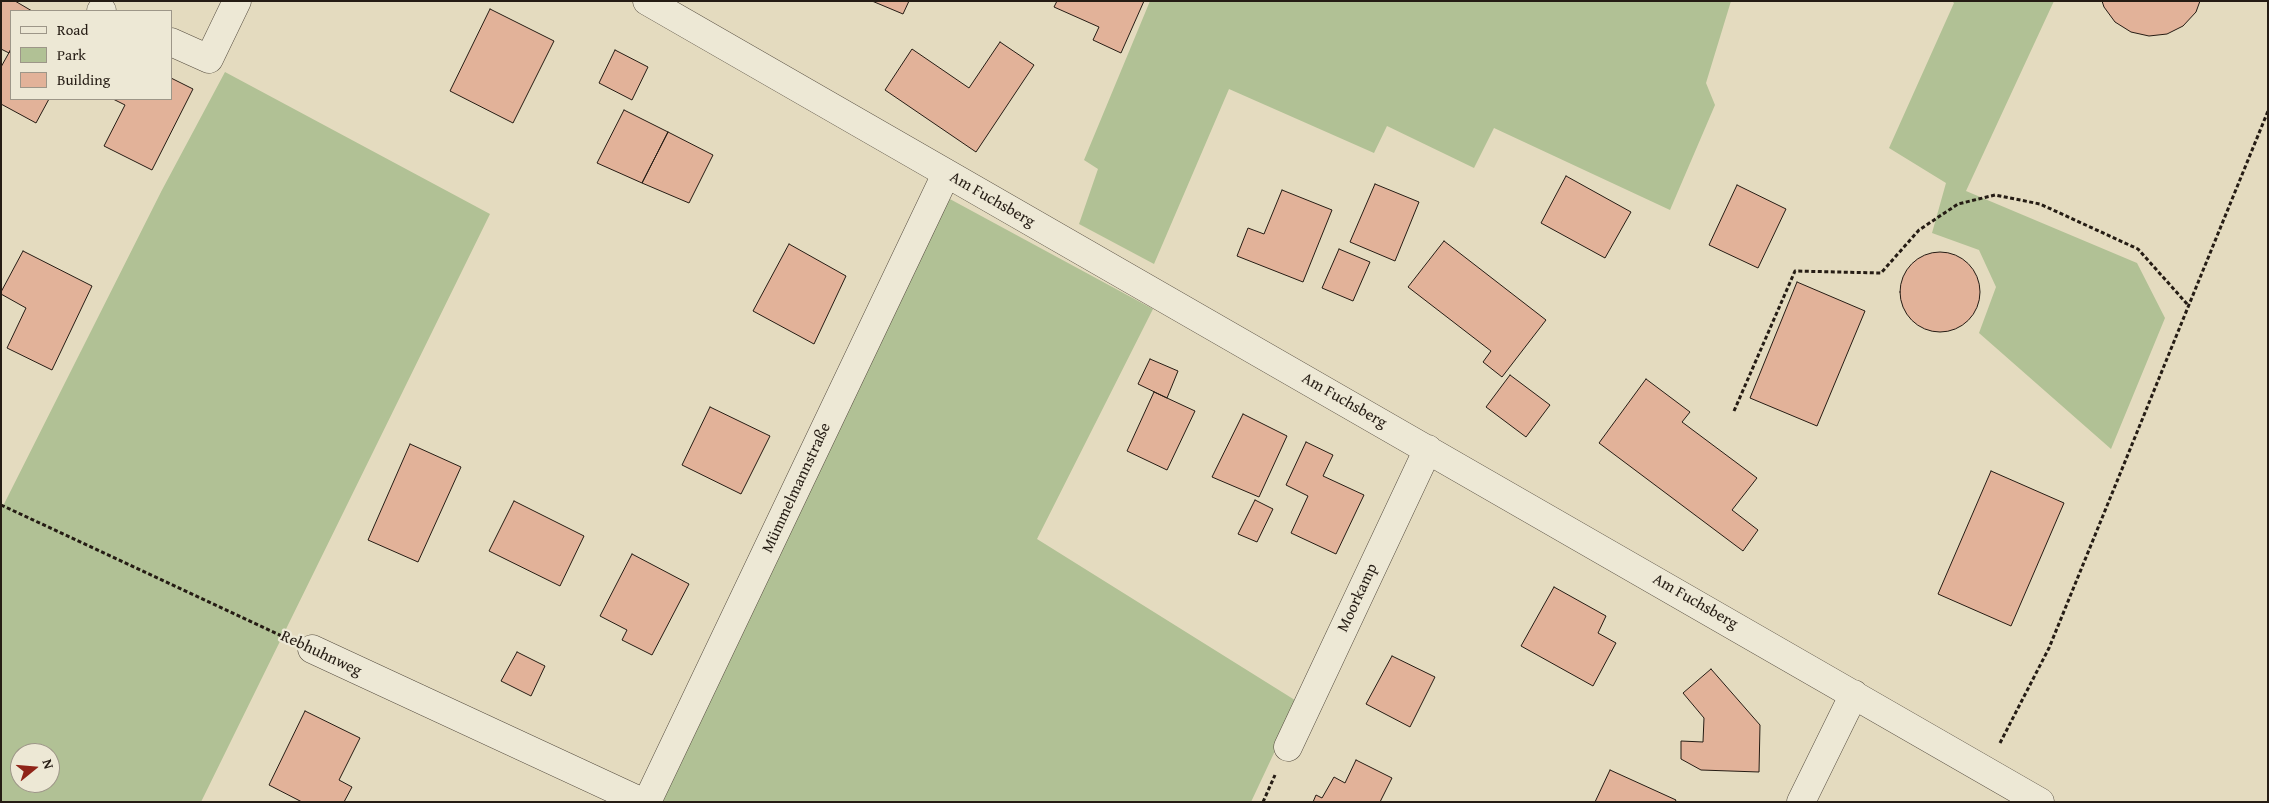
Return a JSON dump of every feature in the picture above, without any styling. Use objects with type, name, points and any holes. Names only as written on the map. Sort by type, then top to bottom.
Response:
[{"type":"street","points":[[172,42],[209,59],[237,1]]},
{"type":"street","name":"Am Fuchsberg","points":[[647,1],[946,174],[1428,448],[2040,802]]},
{"type":"street","name":"Mümmelmannstraße","points":[[647,802],[946,174]]},
{"type":"street","name":"Moorkamp","points":[[1288,747],[1428,448]]},
{"type":"street","name":"Rebhuhnweg","points":[[312,650],[642,802]]},
{"type":"street","points":[[1800,802],[1854,694]]},
{"type":"path","points":[[1986,771],[2049,648],[2268,111]]},
{"type":"path","points":[[1734,411],[1795,271],[1881,272],[1919,230],[1958,204],[1995,195],[2040,204],[2138,249],[2188,305]]},
{"type":"path","name":"Rebhuhnweg","points":[[1,505],[312,650]]},
{"type":"green space","points":[[1150,1],[1731,1],[1706,83],[1715,105],[1670,210],[1494,128],[1474,168],[1387,126],[1374,153],[1229,89],[1154,264],[1079,224],[1098,169],[1084,160]]},
{"type":"green space","points":[[1952,1],[2054,1],[1966,191],[2137,263],[2165,318],[2111,449],[1979,333],[1996,287],[1979,250],[1932,233],[1946,183],[1889,148],[1954,3]]},
{"type":"green space","points":[[225,72],[490,214],[201,802],[1,802],[1,510],[162,190]]},
{"type":"green space","points":[[948,198],[1153,309],[1037,539],[1298,702],[1251,802],[660,802]]},
{"type":"building","points":[[1,1],[15,1],[30,10],[10,10],[10,51],[9,53],[1,49]]},
{"type":"building","points":[[872,1],[909,1],[903,14]]},
{"type":"building","points":[[1057,1],[1144,1],[1121,53],[1093,40],[1099,27],[1054,7]]},
{"type":"building","points":[[2102,1],[2200,1],[2196,12],[2183,26],[2167,34],[2149,36],[2131,32],[2115,22]]},
{"type":"building","points":[[490,9],[554,41],[513,123],[450,91]]},
{"type":"building","points":[[1000,42],[1034,65],[976,152],[885,90],[912,49],[969,88]]},
{"type":"building","points":[[615,50],[648,67],[632,100],[599,83]]},
{"type":"building","points":[[10,51],[10,100],[48,100],[36,123],[1,104],[1,67]]},
{"type":"building","points":[[172,78],[193,89],[152,170],[104,146],[125,105],[115,100],[172,100]]},
{"type":"building","points":[[624,110],[668,132],[642,183],[597,163]]},
{"type":"building","points":[[668,132],[713,155],[689,203],[642,183]]},
{"type":"building","points":[[1566,176],[1631,212],[1605,258],[1541,223]]},
{"type":"building","points":[[1375,184],[1419,202],[1395,261],[1350,242]]},
{"type":"building","points":[[1737,185],[1786,209],[1758,268],[1709,245]]},
{"type":"building","points":[[1282,190],[1332,210],[1303,282],[1237,256],[1248,228],[1264,234]]},
{"type":"building","points":[[1444,241],[1546,320],[1502,377],[1483,362],[1491,351],[1408,287]]},
{"type":"building","points":[[789,244],[846,276],[814,344],[753,311]]},
{"type":"building","points":[[1339,249],[1370,262],[1353,301],[1322,288]]},
{"type":"building","points":[[23,251],[92,286],[52,370],[7,348],[26,308],[1,294],[1,292]]},
{"type":"building","points":[[1940,252],[1955,255],[1968,264],[1977,277],[1980,292],[1977,307],[1968,320],[1955,329],[1940,332],[1925,329],[1912,320],[1903,307],[1900,292],[1903,277],[1912,264],[1925,255]]},
{"type":"building","points":[[1797,282],[1865,311],[1817,426],[1750,398]]},
{"type":"building","points":[[1150,359],[1178,371],[1167,398],[1138,384]]},
{"type":"building","points":[[1510,375],[1550,405],[1526,437],[1486,407]]},
{"type":"building","points":[[1646,379],[1690,412],[1682,422],[1757,478],[1732,510],[1758,530],[1743,551],[1599,443]]},
{"type":"building","points":[[1154,392],[1195,411],[1167,470],[1127,451]]},
{"type":"building","points":[[710,407],[770,436],[741,494],[682,465]]},
{"type":"building","points":[[1243,414],[1287,436],[1259,497],[1212,477]]},
{"type":"building","points":[[1306,442],[1333,455],[1323,476],[1364,495],[1336,554],[1291,533],[1308,496],[1286,485]]},
{"type":"building","points":[[410,444],[461,467],[418,562],[368,540]]},
{"type":"building","points":[[1991,471],[2064,503],[2011,626],[1938,594]]},
{"type":"building","points":[[1255,500],[1273,509],[1257,542],[1238,534]]},
{"type":"building","points":[[514,501],[584,536],[560,586],[489,551]]},
{"type":"building","points":[[632,554],[689,584],[652,655],[622,640],[627,630],[600,616]]},
{"type":"building","points":[[1554,587],[1606,616],[1598,633],[1616,643],[1593,686],[1521,646]]},
{"type":"building","points":[[517,652],[545,666],[531,696],[501,681]]},
{"type":"building","points":[[1392,656],[1435,677],[1410,727],[1366,704]]},
{"type":"building","points":[[1711,669],[1760,725],[1759,772],[1701,770],[1681,759],[1681,741],[1703,742],[1704,718],[1683,693]]},
{"type":"building","points":[[305,711],[360,738],[339,780],[352,787],[344,802],[302,802],[269,785]]},
{"type":"building","points":[[1356,760],[1392,778],[1380,802],[1313,802],[1316,795],[1322,798],[1334,777],[1345,783]]},
{"type":"building","points":[[1610,770],[1676,800],[1675,802],[1595,802]]}]
